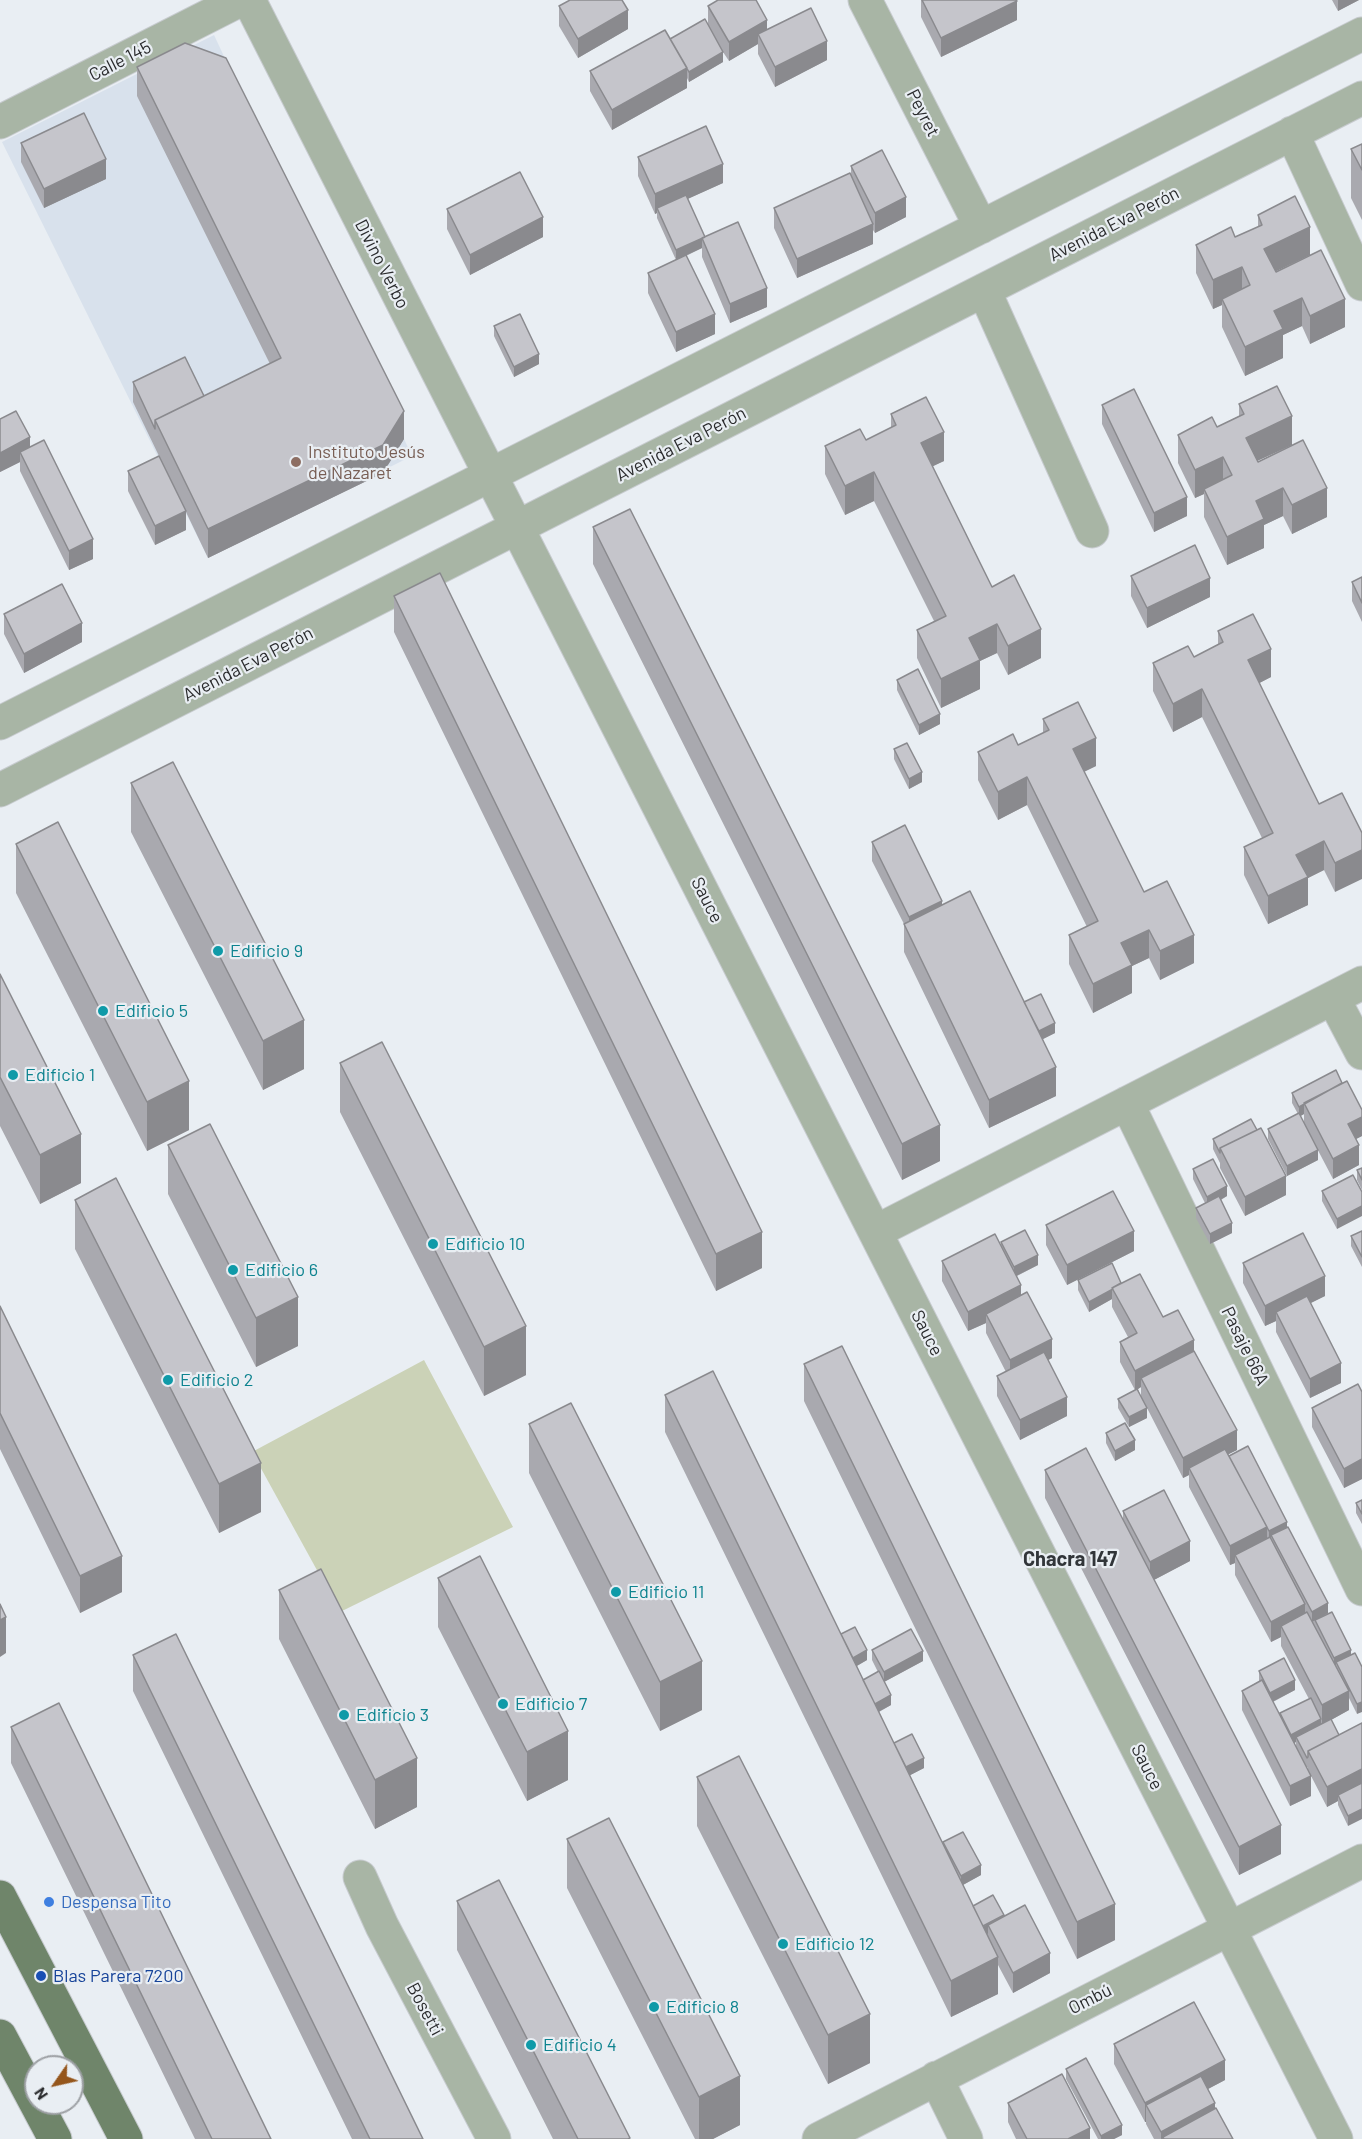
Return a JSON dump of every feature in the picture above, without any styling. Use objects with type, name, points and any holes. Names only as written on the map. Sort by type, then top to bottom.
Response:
[{"type":"main road","points":[[0,1897],[126,2139]]},
{"type":"main road","points":[[0,2036],[55,2139]]},
{"type":"street","name":"Calle 145","points":[[0,122],[240,0]]},
{"type":"street","name":"Divino Verbo","points":[[249,0],[518,528]]},
{"type":"street","name":"Peyret","points":[[865,0],[981,227]]},
{"type":"street","points":[[0,722],[1362,34]]},
{"type":"street","name":"Avenida Eva Perón","points":[[0,790],[1362,98]]},
{"type":"street","points":[[1292,133],[1362,284]]},
{"type":"street","points":[[984,291],[1092,531]]},
{"type":"street","name":"Sauce","points":[[518,528],[1336,2139]]},
{"type":"street","points":[[875,1232],[1362,984]]},
{"type":"street","points":[[1333,998],[1362,1053]]},
{"type":"street","name":"Pasaje 66A","points":[[1127,1103],[1362,1589]]},
{"type":"street","name":"Ombú","points":[[819,2139],[1362,1860]]},
{"type":"street","name":"Bosetti","points":[[360,1877],[382,1926],[494,2139]]},
{"type":"street","points":[[936,2078],[966,2139]]},
{"type":"shaded area","points":[[214,35],[412,456],[208,558],[2,142]]},
{"type":"green space","points":[[424,1360],[513,1527],[340,1612],[252,1452]]},
{"type":"building","points":[[570,0],[622,0],[628,10],[578,39],[559,6]]},
{"type":"building","points":[[718,0],[756,0],[767,20],[729,42],[708,6]]},
{"type":"building","points":[[922,0],[1016,0],[1017,1],[941,38]]},
{"type":"building","points":[[811,8],[827,41],[775,67],[758,34]]},
{"type":"building","points":[[705,19],[723,52],[689,72],[670,39]]},
{"type":"building","points":[[665,30],[687,68],[612,110],[590,71]]},
{"type":"building","points":[[185,43],[226,58],[404,411],[383,445],[208,529],[155,420],[281,358],[137,67]]},
{"type":"building","points":[[84,113],[106,159],[44,189],[21,143]]},
{"type":"building","points":[[706,126],[723,164],[655,194],[638,157]]},
{"type":"building","points":[[1362,144],[1362,170],[1351,149]]},
{"type":"building","points":[[882,150],[906,197],[875,213],[851,166]]},
{"type":"building","points":[[520,172],[543,217],[470,255],[447,209]]},
{"type":"building","points":[[850,173],[873,224],[797,259],[774,208]]},
{"type":"building","points":[[686,195],[705,237],[676,250],[657,208]]},
{"type":"building","points":[[1295,196],[1310,227],[1264,249],[1276,272],[1321,250],[1345,299],[1310,316],[1302,298],[1274,311],[1283,329],[1245,347],[1222,299],[1250,285],[1242,267],[1213,280],[1196,245],[1231,227],[1235,237],[1262,225],[1258,215]]},
{"type":"building","points":[[738,222],[767,288],[730,304],[702,238]]},
{"type":"building","points":[[686,255],[715,314],[676,332],[648,273]]},
{"type":"building","points":[[520,314],[539,354],[514,367],[494,326]]},
{"type":"building","points":[[185,357],[204,396],[155,420],[155,429],[133,382]]},
{"type":"building","points":[[1277,386],[1292,416],[1246,438],[1258,462],[1303,440],[1327,488],[1292,505],[1283,488],[1256,501],[1264,519],[1227,537],[1204,489],[1232,475],[1223,457],[1195,470],[1178,435],[1212,417],[1217,427],[1244,414],[1239,404]]},
{"type":"building","points":[[1134,389],[1187,497],[1154,513],[1102,405]]},
{"type":"building","points":[[926,397],[944,432],[921,443],[992,587],[1014,575],[1041,629],[1008,646],[997,624],[969,638],[980,660],[941,679],[917,630],[946,616],[874,472],[845,486],[825,446],[860,429],[866,440],[896,425],[891,414]]},
{"type":"building","points":[[16,411],[30,437],[0,453],[0,419]]},
{"type":"building","points":[[44,440],[93,539],[69,551],[20,452]]},
{"type":"building","points":[[159,456],[186,511],[155,526],[128,471]]},
{"type":"building","points":[[630,509],[940,1125],[902,1144],[593,527]]},
{"type":"building","points":[[1195,545],[1210,578],[1147,608],[1131,576]]},
{"type":"building","points":[[440,573],[762,1232],[716,1254],[394,596]]},
{"type":"building","points":[[1362,577],[1362,603],[1352,582]]},
{"type":"building","points":[[62,584],[82,623],[24,654],[4,614]]},
{"type":"building","points":[[1253,614],[1271,649],[1248,660],[1319,804],[1342,793],[1362,833],[1362,850],[1335,863],[1324,841],[1296,855],[1308,877],[1268,896],[1244,847],[1273,833],[1202,689],[1173,704],[1153,663],[1188,646],[1194,657],[1223,642],[1218,631]]},
{"type":"building","points":[[918,669],[940,714],[919,725],[897,680]]},
{"type":"building","points":[[1078,702],[1096,738],[1073,749],[1144,892],[1167,881],[1194,935],[1160,951],[1149,930],[1121,943],[1132,965],[1093,984],[1069,935],[1098,921],[1027,777],[998,792],[978,752],[1013,734],[1018,745],[1049,730],[1043,719]]},
{"type":"building","points":[[907,743],[922,772],[909,779],[894,749]]},
{"type":"building","points":[[173,762],[304,1020],[263,1041],[131,783]]},
{"type":"building","points":[[58,822],[189,1081],[147,1102],[16,844]]},
{"type":"building","points":[[905,825],[942,901],[909,917],[872,842]]},
{"type":"building","points":[[970,891],[1056,1067],[989,1100],[904,924]]},
{"type":"building","points":[[0,974],[81,1134],[40,1155],[0,1077]]},
{"type":"building","points":[[1041,994],[1055,1023],[1039,1031],[1024,1002]]},
{"type":"building","points":[[382,1042],[526,1326],[484,1347],[340,1063]]},
{"type":"building","points":[[1336,1070],[1342,1083],[1299,1107],[1292,1093]]},
{"type":"building","points":[[1347,1081],[1362,1110],[1362,1117],[1348,1124],[1359,1145],[1333,1159],[1304,1103]]},
{"type":"building","points":[[1299,1113],[1318,1150],[1287,1166],[1268,1129]]},
{"type":"building","points":[[1251,1119],[1257,1130],[1220,1148],[1220,1153],[1213,1139]]},
{"type":"building","points":[[210,1124],[298,1297],[256,1318],[168,1145]]},
{"type":"building","points":[[1261,1128],[1286,1176],[1245,1197],[1220,1148]]},
{"type":"building","points":[[1213,1159],[1227,1186],[1207,1197],[1193,1169]]},
{"type":"building","points":[[1362,1168],[1362,1180],[1357,1170]]},
{"type":"building","points":[[1353,1175],[1362,1192],[1362,1206],[1337,1219],[1322,1191]]},
{"type":"building","points":[[116,1178],[261,1463],[219,1484],[75,1200]]},
{"type":"building","points":[[1113,1191],[1134,1231],[1067,1265],[1046,1225]]},
{"type":"building","points":[[1219,1196],[1232,1223],[1210,1234],[1196,1208]]},
{"type":"building","points":[[1025,1230],[1038,1255],[1014,1267],[1001,1242]]},
{"type":"building","points":[[1362,1231],[1362,1257],[1351,1236]]},
{"type":"building","points":[[1303,1233],[1325,1276],[1265,1306],[1243,1263]]},
{"type":"building","points":[[995,1234],[1021,1285],[968,1312],[942,1261]]},
{"type":"building","points":[[1112,1263],[1121,1283],[1089,1302],[1078,1280]]},
{"type":"building","points":[[1140,1274],[1163,1317],[1178,1310],[1194,1340],[1135,1371],[1120,1342],[1137,1333],[1112,1288]]},
{"type":"building","points":[[1027,1292],[1052,1339],[1010,1360],[986,1314]]},
{"type":"building","points":[[1307,1296],[1341,1363],[1310,1379],[1276,1312]]},
{"type":"building","points":[[0,1306],[122,1556],[80,1576],[0,1413]]},
{"type":"building","points":[[842,1346],[1115,1904],[1077,1922],[804,1364]]},
{"type":"building","points":[[1194,1351],[1237,1430],[1183,1458],[1141,1378]]},
{"type":"building","points":[[1044,1352],[1067,1397],[1020,1420],[997,1376]]},
{"type":"building","points":[[713,1371],[998,1957],[951,1981],[665,1395]]},
{"type":"building","points":[[1358,1384],[1362,1392],[1362,1459],[1344,1469],[1312,1408]]},
{"type":"building","points":[[1137,1389],[1147,1408],[1129,1417],[1118,1399]]},
{"type":"building","points":[[571,1403],[702,1661],[660,1682],[529,1424]]},
{"type":"building","points":[[1125,1423],[1135,1440],[1115,1451],[1106,1433]]},
{"type":"building","points":[[1248,1446],[1287,1522],[1269,1531],[1229,1456]]},
{"type":"building","points":[[1086,1448],[1281,1825],[1239,1847],[1045,1470]]},
{"type":"building","points":[[1225,1449],[1267,1527],[1230,1546],[1189,1468]]},
{"type":"building","points":[[1164,1490],[1190,1541],[1150,1562],[1123,1511]]},
{"type":"building","points":[[1362,1500],[1362,1514],[1356,1503]]},
{"type":"building","points":[[1288,1527],[1328,1603],[1312,1612],[1271,1535]]},
{"type":"building","points":[[1270,1537],[1305,1604],[1271,1622],[1235,1555]]},
{"type":"building","points":[[480,1556],[568,1731],[527,1752],[438,1578]]},
{"type":"building","points":[[321,1569],[417,1758],[375,1780],[279,1590]]},
{"type":"building","points":[[0,1604],[6,1617],[0,1620]]},
{"type":"building","points":[[1307,1612],[1349,1691],[1322,1705],[1281,1626]]},
{"type":"building","points":[[1332,1612],[1351,1650],[1334,1658],[1315,1620]]},
{"type":"building","points":[[855,1627],[867,1650],[853,1658],[841,1634]]},
{"type":"building","points":[[911,1629],[923,1651],[884,1672],[872,1650]]},
{"type":"building","points":[[176,1634],[423,2139],[370,2139],[133,1655]]},
{"type":"building","points":[[1355,1653],[1362,1667],[1362,1702],[1357,1704],[1336,1662]]},
{"type":"building","points":[[1284,1658],[1295,1680],[1270,1693],[1259,1671]]},
{"type":"building","points":[[879,1671],[891,1695],[875,1704],[863,1680]]},
{"type":"building","points":[[1262,1680],[1311,1776],[1290,1786],[1242,1691]]},
{"type":"building","points":[[1311,1698],[1321,1719],[1291,1735],[1280,1713]]},
{"type":"building","points":[[59,1703],[271,2139],[212,2139],[11,1727]]},
{"type":"building","points":[[1331,1719],[1339,1735],[1308,1751],[1307,1758],[1296,1737]]},
{"type":"building","points":[[1362,1723],[1362,1769],[1327,1787],[1308,1751]]},
{"type":"building","points":[[912,1734],[924,1758],[906,1767],[894,1743]]},
{"type":"building","points":[[739,1756],[870,2014],[828,2035],[697,1777]]},
{"type":"building","points":[[1362,1783],[1362,1809],[1348,1816],[1338,1795]]},
{"type":"building","points":[[609,1818],[740,2076],[699,2097],[567,1839]]},
{"type":"building","points":[[963,1832],[981,1865],[961,1876],[943,1842]]},
{"type":"building","points":[[499,1880],[630,2138],[578,2139],[457,1901]]},
{"type":"building","points":[[993,1895],[1004,1915],[983,1926],[973,1906]]},
{"type":"building","points":[[1025,1905],[1050,1953],[1013,1973],[988,1925]]},
{"type":"building","points":[[1194,2002],[1225,2060],[1145,2103],[1114,2044]]},
{"type":"building","points":[[1086,2058],[1122,2125],[1101,2136],[1066,2069]]},
{"type":"building","points":[[1062,2074],[1090,2128],[1068,2139],[1027,2139],[1008,2103]]},
{"type":"building","points":[[1201,2076],[1215,2103],[1161,2132],[1146,2105]]},
{"type":"building","points":[[1216,2108],[1233,2139],[1164,2139],[1163,2137]]},
{"type":"place","name":"Instituto Jesús de Nazaret","points":[[296,462]]},
{"type":"place","name":"Edificio 9","points":[[218,951]]},
{"type":"place","name":"Edificio 5","points":[[103,1011]]},
{"type":"place","name":"Edificio 1","points":[[13,1075]]},
{"type":"place","name":"Edificio 10","points":[[433,1244]]},
{"type":"place","name":"Edificio 6","points":[[233,1270]]},
{"type":"place","name":"Edificio 2","points":[[168,1380]]},
{"type":"place","name":"Edificio 11","points":[[616,1592]]},
{"type":"place","name":"Edificio 7","points":[[503,1704]]},
{"type":"place","name":"Edificio 3","points":[[344,1715]]},
{"type":"place","name":"Despensa Tito","points":[[49,1902]]},
{"type":"place","name":"Edificio 12","points":[[783,1944]]},
{"type":"place","name":"Blas Parera 7200","points":[[41,1976]]},
{"type":"place","name":"Edificio 8","points":[[654,2007]]},
{"type":"place","name":"Edificio 4","points":[[531,2045]]},
{"type":"district","name":"Chacra 147","points":[[1070,1559]]}]
